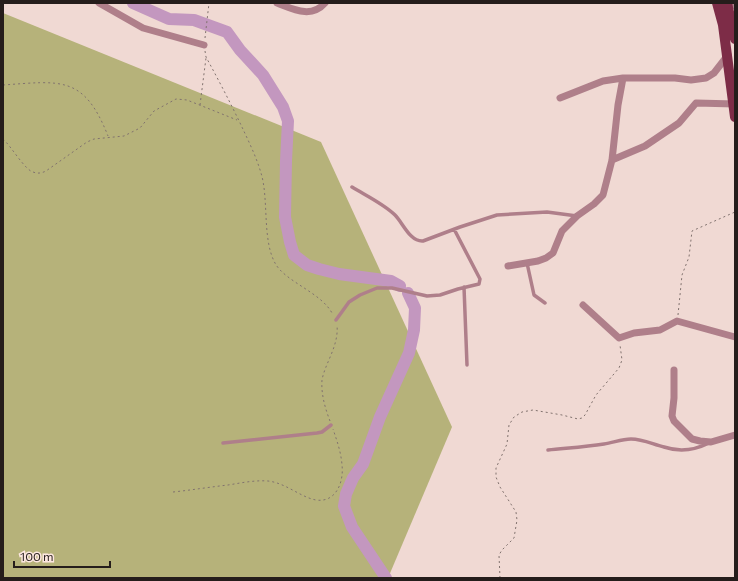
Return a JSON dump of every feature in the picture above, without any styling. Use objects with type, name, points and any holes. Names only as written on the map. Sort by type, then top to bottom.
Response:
[{"type":"main road","points":[[726,4],[735,39]]},
{"type":"main road","points":[[726,4],[723,25],[735,116]]},
{"type":"street","points":[[99,3],[143,28],[204,45]]},
{"type":"street","points":[[277,3],[300,11],[308,12],[315,11],[325,3]]},
{"type":"street","points":[[560,98],[603,81],[623,78],[675,78],[691,80],[706,78],[714,73],[728,55]]},
{"type":"street","points":[[508,266],[538,262],[553,253],[562,231],[577,216],[594,204],[603,195],[612,160],[618,105],[623,78]]},
{"type":"street","points":[[612,160],[645,146],[679,123],[696,103],[734,104]]},
{"type":"street","points":[[583,305],[619,338],[634,333],[660,330],[677,321],[735,337]]},
{"type":"street","points":[[674,370],[674,398],[672,416],[674,420],[692,439],[700,441],[711,442],[735,435]]},
{"type":"lane","points":[[352,187],[394,214],[414,239],[419,242],[423,242],[454,229],[497,215],[547,212],[577,216]]},
{"type":"lane","points":[[336,320],[349,302],[360,295],[377,288],[392,288],[427,296],[440,295],[479,284],[481,280],[454,229]]},
{"type":"lane","points":[[527,263],[534,295],[545,303]]},
{"type":"lane","points":[[464,288],[467,365]]},
{"type":"lane","points":[[223,443],[317,433],[322,432],[331,425]]},
{"type":"lane","points":[[548,450],[605,444],[622,439],[642,439],[665,448],[683,450],[698,448],[711,442]]},
{"type":"path","points":[[200,105],[206,57],[204,45],[209,3]]},
{"type":"path","points":[[173,492],[255,481],[269,481],[282,484],[314,500],[322,501],[330,499],[335,494],[341,481],[342,466],[338,442],[326,410],[322,394],[322,380],[332,356],[336,340],[336,320],[332,312],[319,299],[284,273],[275,264],[268,241],[265,188],[261,172],[239,120],[206,57]]},
{"type":"path","points":[[3,85],[61,83],[70,86],[80,92],[93,106],[102,121],[108,137]]},
{"type":"path","points":[[3,139],[12,147],[28,169],[32,172],[39,173],[46,171],[87,142],[94,139],[124,136],[140,128],[154,111],[176,98],[200,105],[239,120]]},
{"type":"path","points":[[677,321],[682,275],[690,257],[692,231],[735,212]]},
{"type":"path","points":[[500,578],[499,555],[514,538],[517,520],[516,512],[500,487],[496,477],[496,468],[507,444],[509,425],[514,416],[522,412],[533,410],[578,419],[582,418],[596,395],[619,368],[622,360],[622,354],[619,338]]},
{"type":"shaded area","points":[[3,13],[321,142],[452,427],[388,578],[3,578]]},
{"type":"waterway","points":[[133,3],[169,19],[194,20],[227,32],[240,50],[263,75],[283,107],[288,121],[285,217],[294,255],[307,265],[319,269],[339,274],[391,281],[400,286]]},
{"type":"waterway","points":[[386,578],[352,527],[344,506],[346,494],[353,478],[363,464],[380,417],[409,353],[414,330],[415,308],[408,293]]}]
